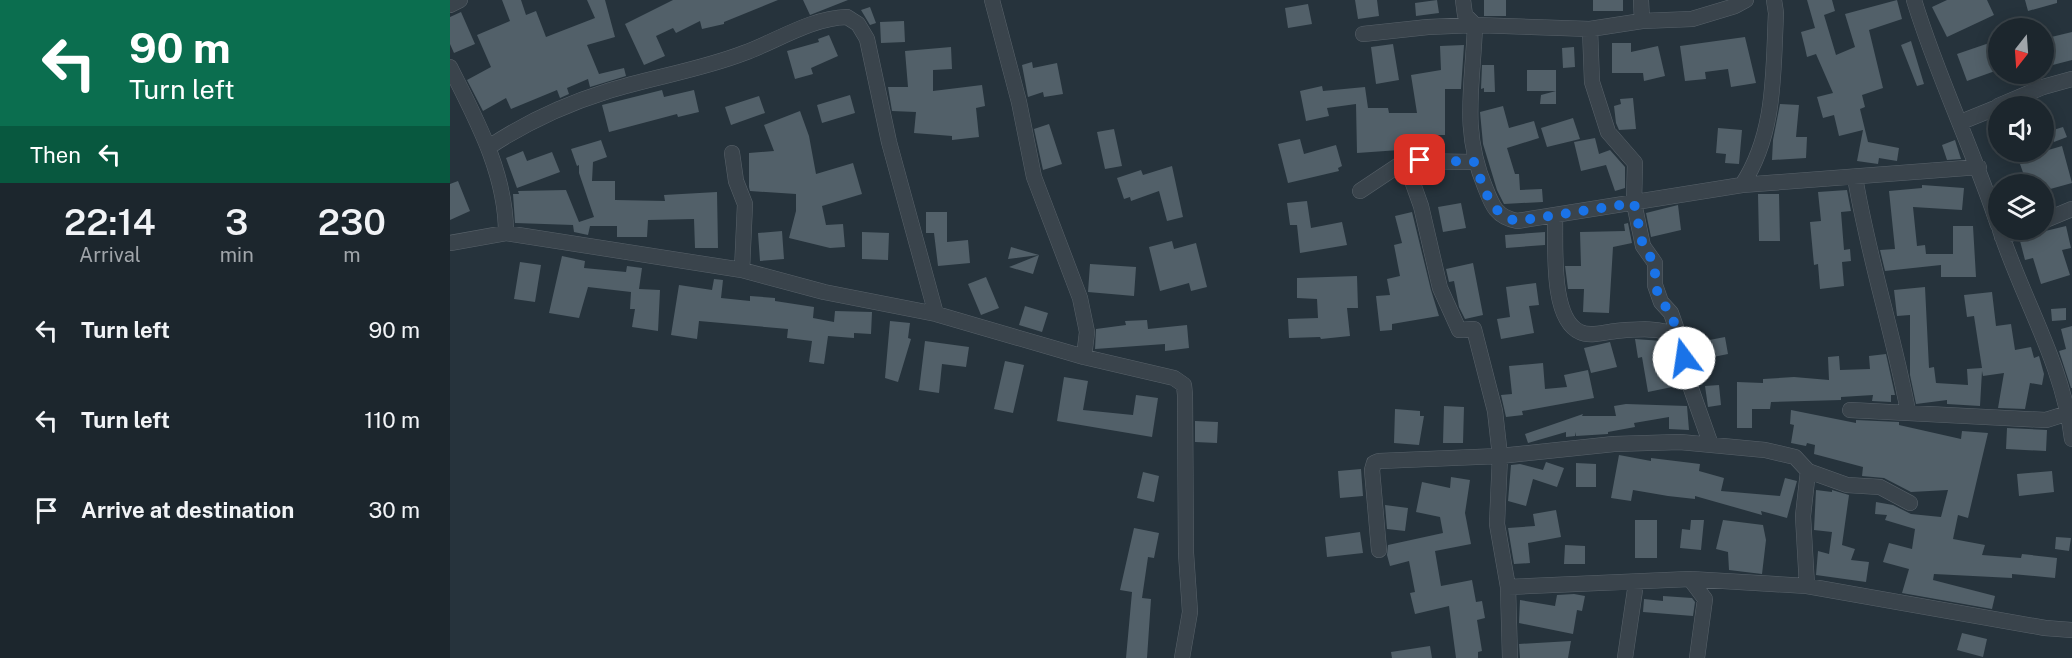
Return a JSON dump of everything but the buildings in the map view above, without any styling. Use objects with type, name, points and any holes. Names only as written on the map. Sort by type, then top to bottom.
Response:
[{"type":"street","points":[[450,5],[460,0]]},
{"type":"street","points":[[992,0],[1019,102],[1034,177],[1080,298],[1087,332],[1084,357]]},
{"type":"street","points":[[1463,0],[1465,15],[1475,26],[1468,122],[1474,162],[1494,211],[1504,219],[1532,221],[1742,185],[1978,167]]},
{"type":"street","points":[[1641,0],[1642,21]]},
{"type":"street","points":[[1363,34],[1428,27],[1590,29],[1642,21],[1692,19],[1735,6],[1746,0]]},
{"type":"street","points":[[1742,185],[1756,163],[1771,112],[1776,13],[1774,0]]},
{"type":"street","points":[[1914,0],[1925,36],[1961,122],[1988,196]]},
{"type":"street","points":[[489,147],[508,134],[562,108],[600,94],[744,54],[820,22],[847,17],[858,24],[867,39],[890,142],[936,314]]},
{"type":"street","points":[[1590,29],[1592,82],[1608,132],[1635,163],[1634,203],[1643,246],[1655,264],[1655,285],[1661,302],[1671,312],[1679,336],[1688,380],[1711,445]]},
{"type":"street","points":[[450,67],[489,147],[506,213],[507,233]]},
{"type":"street","points":[[2023,96],[2043,87],[2072,80]]},
{"type":"street","points":[[1961,122],[1988,111]]},
{"type":"street","points":[[732,153],[736,181],[745,204],[742,270]]},
{"type":"street","points":[[1360,191],[1405,161],[1474,162]]},
{"type":"street","points":[[1405,161],[1421,206],[1440,288],[1459,330],[1474,329],[1495,411],[1500,456],[1497,524],[1508,587],[1510,658]]},
{"type":"street","points":[[1856,177],[1864,233],[1898,358],[1908,411]]},
{"type":"street","points":[[2054,216],[2072,209]]},
{"type":"street","points":[[1555,216],[1559,298],[1564,319],[1571,327],[1587,335],[1661,328],[1679,336]]},
{"type":"street","points":[[450,243],[507,233],[742,270],[824,292],[936,314],[1084,357],[1174,378],[1184,385],[1186,553],[1190,612],[1182,658]]},
{"type":"street","points":[[2004,240],[2046,341],[2070,413],[2072,439]]},
{"type":"street","points":[[1850,410],[1908,411],[2046,420],[2070,413]]},
{"type":"street","points":[[1379,550],[1372,470],[1374,463],[1500,456],[1614,444],[1680,442],[1765,450],[1795,457],[1808,471],[1847,485],[1880,487],[1910,503]]},
{"type":"street","points":[[1807,586],[1803,516],[1808,471]]},
{"type":"street","points":[[1508,587],[1690,579],[1807,586],[2045,628],[2072,630]]},
{"type":"street","points":[[1690,579],[1706,599],[1697,658]]},
{"type":"street","points":[[1625,658],[1636,583]]},
{"type":"route","points":[[1420,160],[1474,162],[1494,211],[1504,219],[1532,221],[1634,203],[1643,246],[1655,264],[1655,285],[1661,302],[1671,312],[1684,358]]}]
